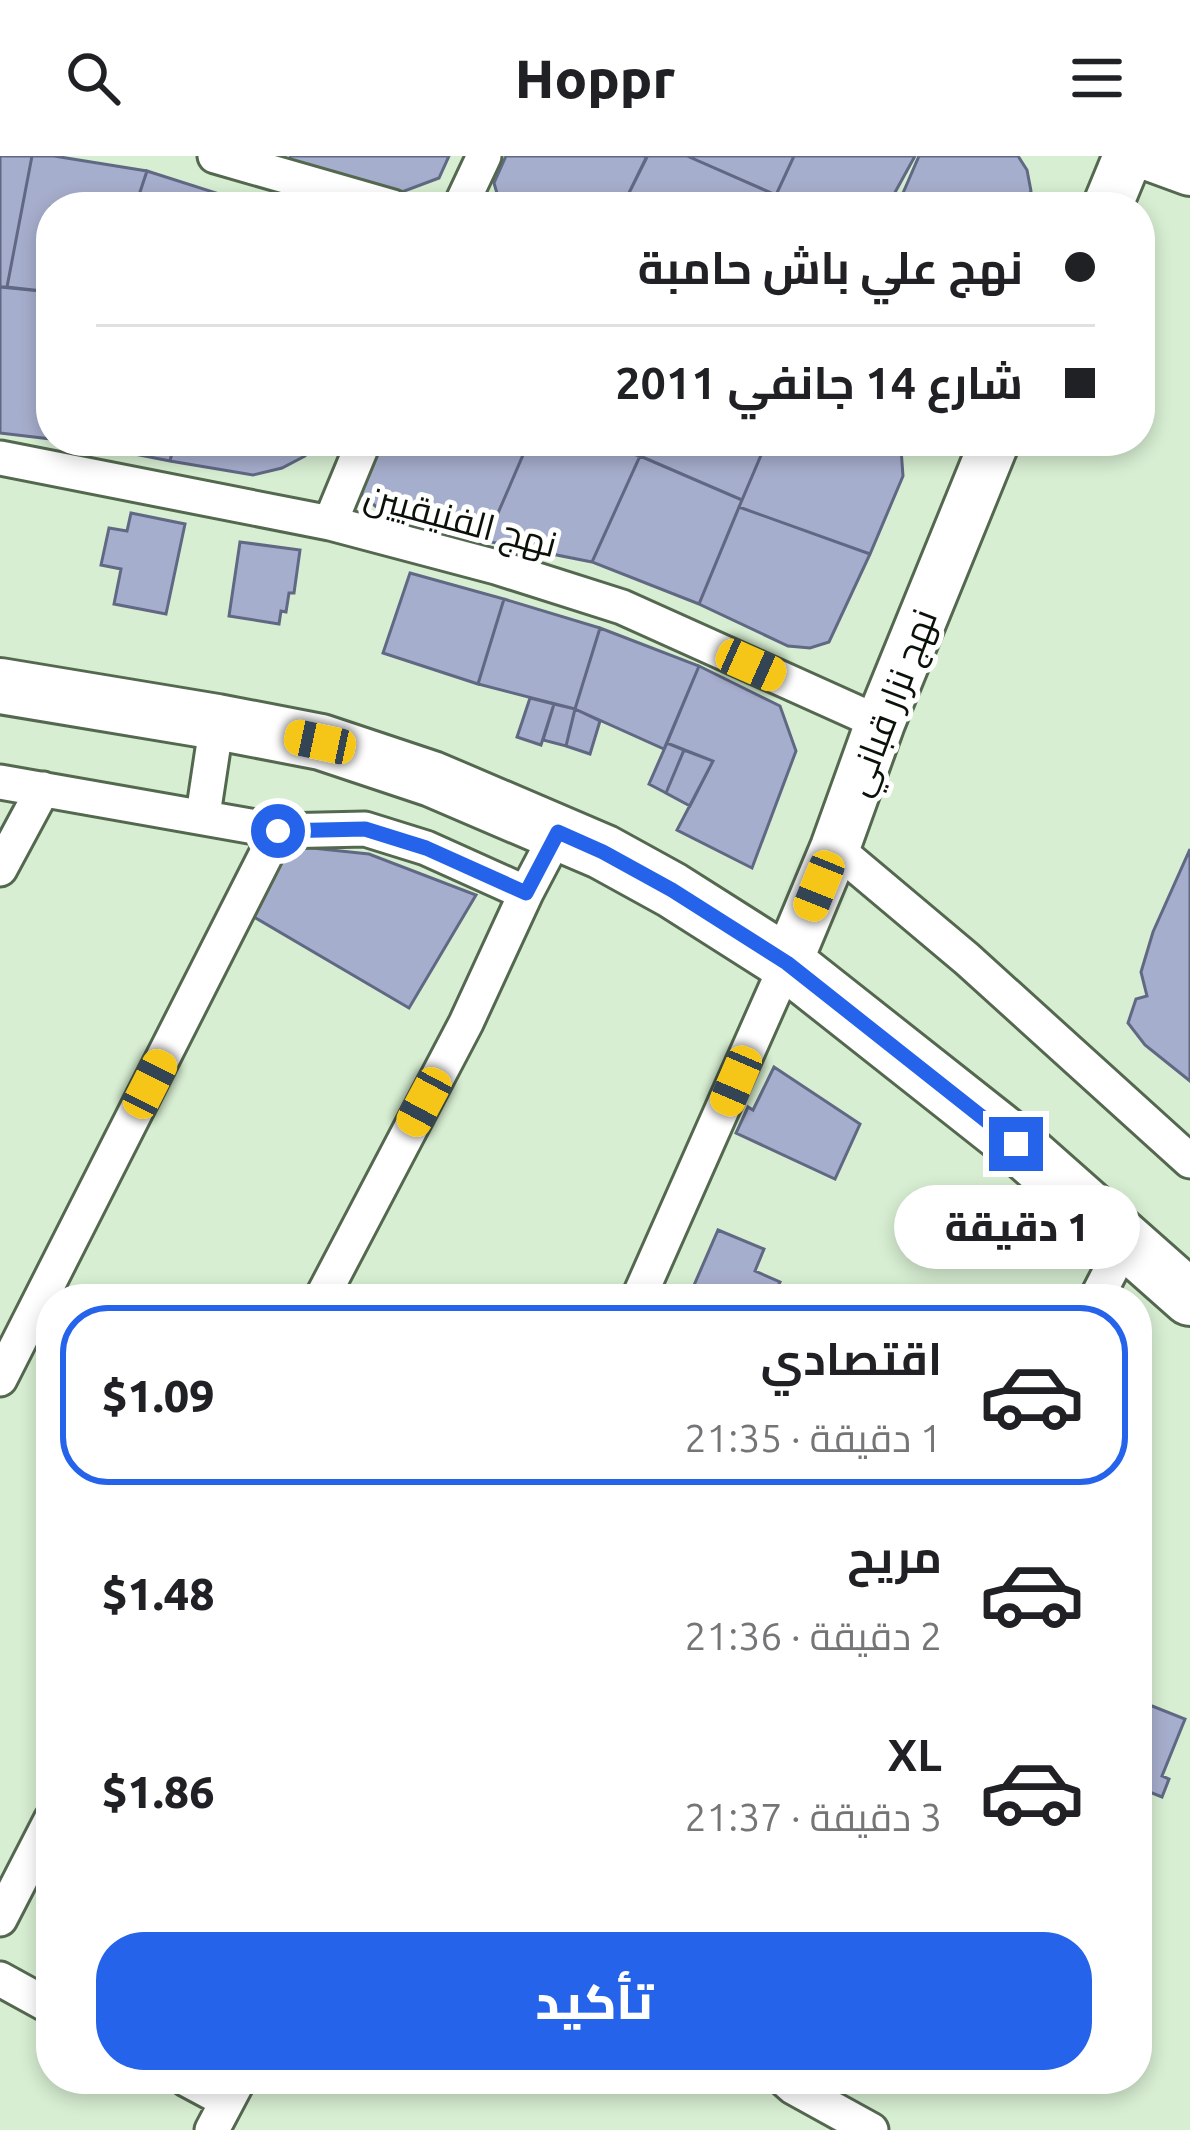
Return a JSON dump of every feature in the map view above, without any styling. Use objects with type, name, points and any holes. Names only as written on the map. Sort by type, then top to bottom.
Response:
[{"type":"main road","points":[[1113,192],[1129,156]]},
{"type":"main road","points":[[1149,156],[1190,171]]},
{"type":"main road","name":"نهج نزار قباني","points":[[787,963],[835,848],[977,456]]},
{"type":"main road","points":[[0,686],[320,742],[432,779],[603,852],[787,963],[1016,1144],[1190,1298]]},
{"type":"street","points":[[215,156],[341,192]]},
{"type":"street","points":[[467,192],[484,156]]},
{"type":"street","points":[[330,524],[358,456]]},
{"type":"street","name":"نهج الفنيقيين","points":[[0,458],[330,524],[496,567],[622,607],[880,723]]},
{"type":"street","points":[[203,815],[217,722]]},
{"type":"street","points":[[0,782],[278,831],[365,829],[426,848],[526,893]]},
{"type":"street","points":[[0,868],[43,789]]},
{"type":"street","points":[[48,1284],[278,831]]},
{"type":"street","points":[[329,1284],[466,1023],[558,832]]},
{"type":"street","points":[[835,848],[967,959],[1190,1161]]},
{"type":"street","points":[[645,1284],[787,963]]},
{"type":"street","points":[[1104,1284],[1125,1243]]},
{"type":"street","points":[[0,1379],[36,1308]]},
{"type":"street","points":[[0,1919],[36,1849]]},
{"type":"street","points":[[0,1979],[36,1999]]},
{"type":"street","points":[[806,2094],[871,2130]]},
{"type":"building","points":[[0,156],[32,156],[7,287],[0,287]]},
{"type":"building","points":[[32,156],[147,171],[140,192],[36,192],[36,290],[7,287]]},
{"type":"building","points":[[291,156],[449,156],[439,178],[402,192],[385,192],[288,161]]},
{"type":"building","points":[[506,156],[647,157],[630,192],[497,192],[494,183]]},
{"type":"building","points":[[647,156],[687,156],[769,192],[629,192]]},
{"type":"building","points":[[687,156],[794,156],[777,192]]},
{"type":"building","points":[[794,156],[915,156],[895,192],[777,192]]},
{"type":"building","points":[[919,156],[1018,156],[1031,191],[1030,192],[903,192]]},
{"type":"building","points":[[147,171],[213,192],[140,192]]},
{"type":"building","points":[[0,287],[36,291],[36,437],[0,433]]},
{"type":"building","points":[[171,456],[305,456],[253,475],[170,461]]},
{"type":"building","points":[[368,456],[523,456],[486,541],[381,511],[358,491]]},
{"type":"building","points":[[523,456],[640,456],[592,562],[486,541]]},
{"type":"building","points":[[640,456],[761,456],[742,500]]},
{"type":"building","points":[[640,456],[742,500],[699,604],[592,562]]},
{"type":"building","points":[[761,456],[902,456],[903,476],[870,554],[739,507]]},
{"type":"building","points":[[739,507],[870,554],[829,642],[810,648],[788,646],[699,604]]},
{"type":"building","points":[[131,513],[185,524],[166,614],[114,604],[121,569],[101,565],[109,528],[127,531]]},
{"type":"building","points":[[240,542],[300,550],[294,593],[289,593],[279,624],[229,616]]},
{"type":"building","points":[[410,573],[504,599],[478,684],[383,653]]},
{"type":"building","points":[[504,599],[600,628],[575,709],[478,684]]},
{"type":"building","points":[[600,628],[699,666],[664,749],[575,709]]},
{"type":"building","points":[[699,666],[780,706],[796,751],[752,868],[677,830],[713,761],[667,743]]},
{"type":"building","points":[[530,698],[554,704],[541,745],[517,737]]},
{"type":"building","points":[[554,704],[575,709],[566,746],[543,740]]},
{"type":"building","points":[[575,709],[600,721],[590,754],[566,746]]},
{"type":"building","points":[[667,743],[684,750],[666,793],[649,784]]},
{"type":"building","points":[[684,750],[713,761],[690,806],[666,793]]},
{"type":"building","points":[[274,844],[369,854],[476,895],[409,1008],[242,910]]},
{"type":"building","points":[[1190,849],[1190,1081],[1145,1045],[1128,1023],[1136,999],[1147,996],[1141,972],[1153,932]]},
{"type":"building","points":[[774,1067],[860,1124],[835,1179],[736,1133]]},
{"type":"building","points":[[718,1230],[764,1249],[755,1271],[780,1282],[779,1284],[695,1284]]},
{"type":"building","points":[[1152,1706],[1185,1719],[1162,1776],[1169,1779],[1162,1797],[1152,1793]]},
{"type":"route","points":[[278,831],[365,829],[426,848],[526,893],[558,832],[672,890],[787,963],[1016,1144]]}]
